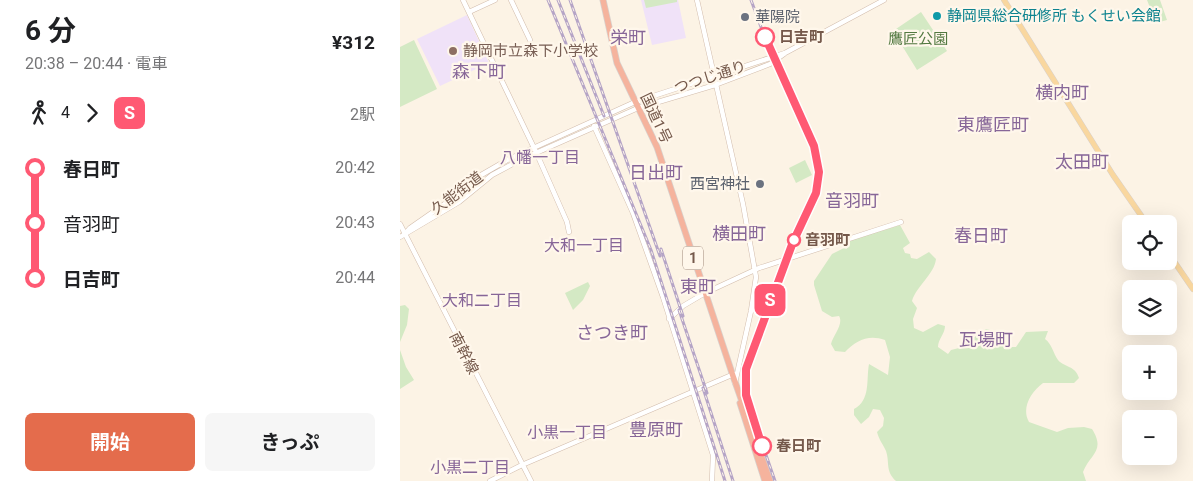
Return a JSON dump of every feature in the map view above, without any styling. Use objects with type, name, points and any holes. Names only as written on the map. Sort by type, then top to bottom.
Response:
[{"type":"highway","name":"国道1号","points":[[602,0],[617,63],[657,147],[705,294],[770,481]]},
{"type":"highway","name":"国道1号","points":[[736,385],[743,415],[765,481]]},
{"type":"main road","points":[[1004,0],[1112,174],[1141,215]]},
{"type":"main road","points":[[1177,266],[1193,289]]},
{"type":"street","points":[[463,0],[535,150],[567,222],[568,232]]},
{"type":"street","points":[[469,12],[495,0]]},
{"type":"street","points":[[511,0],[530,40]]},
{"type":"street","points":[[697,0],[743,204],[754,271],[751,311],[736,385]]},
{"type":"street","name":"つつじ通り","points":[[596,126],[638,108],[715,85],[770,64],[785,53],[884,0]]},
{"type":"street","name":"つつじ通り","points":[[596,120],[635,102],[785,53]]},
{"type":"street","name":"久能街道","points":[[535,150],[596,120]]},
{"type":"street","points":[[596,126],[633,213],[694,392],[714,464],[712,481]]},
{"type":"street","name":"久能街道","points":[[402,236],[481,175],[502,162],[596,126]]},
{"type":"street","points":[[669,319],[683,306],[775,261],[901,222]]},
{"type":"street","name":"南幹線","points":[[400,224],[402,236],[531,481]]},
{"type":"street","points":[[490,481],[522,465],[733,376],[741,358]]},
{"type":"shaded area","points":[[641,0],[678,0],[686,38],[652,45]]},
{"type":"shaded area","name":"静岡市立森下小学校","points":[[467,15],[489,63],[440,86],[417,39]]},
{"type":"green space","points":[[644,0],[677,0],[677,2],[646,8]]},
{"type":"green space","points":[[1147,0],[1160,0],[1167,20],[1156,23]]},
{"type":"green space","name":"鷹匠公園","points":[[921,12],[947,51],[917,70],[893,31]]},
{"type":"green space","points":[[414,40],[437,89],[400,107],[400,47]]},
{"type":"green space","points":[[805,160],[812,175],[796,183],[789,168]]},
{"type":"green space","points":[[900,225],[910,243],[903,248],[905,253],[910,254],[911,258],[917,259],[929,252],[936,259],[935,265],[914,295],[912,301],[917,308],[913,319],[914,328],[923,332],[938,324],[945,326],[938,347],[948,354],[951,350],[959,348],[986,329],[1007,334],[1012,347],[1016,347],[1026,332],[1048,331],[1045,339],[1058,360],[1075,371],[1079,378],[1074,383],[1043,383],[1028,401],[1027,417],[1029,422],[1057,432],[1068,428],[1084,427],[1092,429],[1096,436],[1097,448],[1083,472],[1086,481],[896,481],[890,474],[886,451],[877,432],[883,426],[884,418],[880,410],[873,409],[869,417],[861,424],[854,415],[854,409],[863,400],[867,389],[869,364],[888,375],[890,357],[885,340],[879,338],[863,339],[845,352],[835,351],[831,344],[840,319],[839,316],[832,317],[822,311],[814,281],[832,254],[844,248],[847,249],[845,242]]},
{"type":"green space","points":[[588,282],[590,286],[583,300],[573,310],[565,293]]},
{"type":"green space","points":[[405,305],[409,309],[407,325],[400,342],[400,306]]},
{"type":"green space","points":[[400,350],[406,367],[414,380],[400,389]]},
{"type":"railway","points":[[548,0],[651,250],[725,481]]},
{"type":"railway","points":[[558,0],[604,116]]},
{"type":"railway","points":[[570,0],[660,256]]},
{"type":"railway","points":[[751,0],[761,27],[814,146],[819,172],[816,193],[794,239],[745,373],[747,400],[775,481]]},
{"type":"railway","points":[[661,249],[683,316]]},
{"type":"railway","points":[[679,310],[707,393]]},
{"type":"railway","points":[[703,388],[733,481]]},
{"type":"train","name":"S","points":[[762,446],[746,395],[746,369],[793,242],[816,193],[819,172],[817,153],[765,37]]},
{"type":"place","name":"静岡県総合研修所 もくせい会館","points":[[937,16]]},
{"type":"place","name":"華陽院","points":[[745,17]]},
{"type":"place","name":"日吉町","points":[[765,37]]},
{"type":"place","name":"静岡市立森下小学校","points":[[453,51]]},
{"type":"place","name":"西宮神社","points":[[760,184]]},
{"type":"place","name":"音羽町","points":[[794,240]]},
{"type":"place","name":"春日町","points":[[762,446]]},
{"type":"district","name":"栄町","points":[[628,38]]},
{"type":"district","name":"森下町","points":[[479,72]]},
{"type":"district","name":"横内町","points":[[1062,93]]},
{"type":"district","name":"東鷹匠町","points":[[993,125]]},
{"type":"district","name":"八幡一丁目","points":[[540,157]]},
{"type":"district","name":"太田町","points":[[1082,162]]},
{"type":"district","name":"日出町","points":[[656,173]]},
{"type":"district","name":"音羽町","points":[[852,201]]},
{"type":"district","name":"横田町","points":[[739,234]]},
{"type":"district","name":"春日町","points":[[981,236]]},
{"type":"district","name":"大和一丁目","points":[[584,245]]},
{"type":"district","name":"東町","points":[[698,287]]},
{"type":"district","name":"大和二丁目","points":[[482,300]]},
{"type":"district","name":"さつき町","points":[[612,333]]},
{"type":"district","name":"瓦場町","points":[[986,340]]},
{"type":"district","name":"豊原町","points":[[656,430]]},
{"type":"district","name":"小黒一丁目","points":[[567,432]]},
{"type":"district","name":"小黒二丁目","points":[[470,467]]}]
